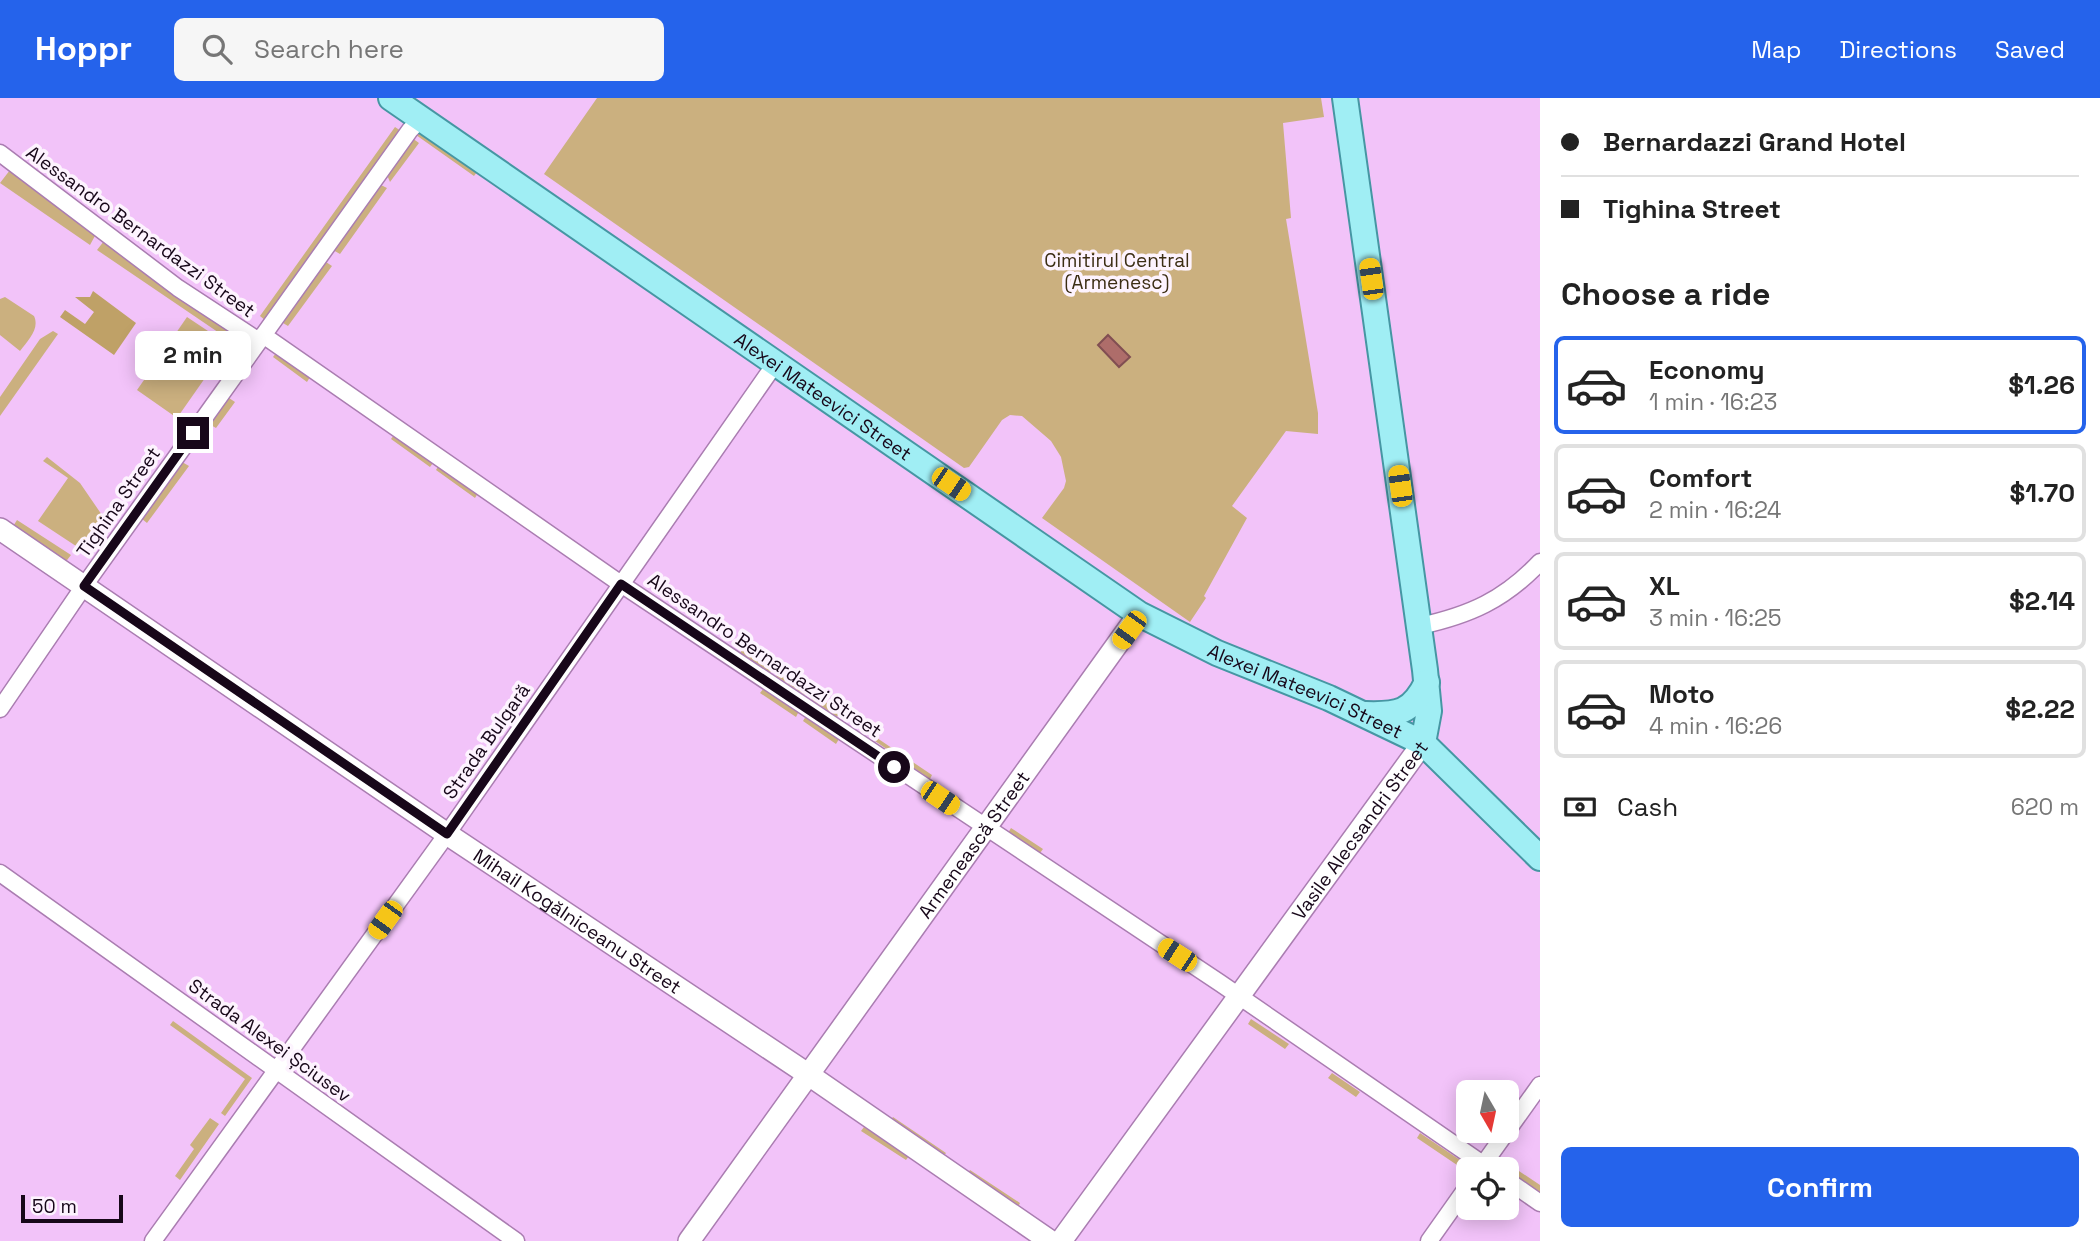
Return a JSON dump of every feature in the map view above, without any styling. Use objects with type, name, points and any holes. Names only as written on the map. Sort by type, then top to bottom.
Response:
[{"type":"main road","name":"Alexei Mateevici Street","points":[[391,98],[1139,614],[1217,653],[1329,698],[1423,743],[1540,858]]},
{"type":"main road","name":"Vasile Alecsandri Street","points":[[1061,1241],[1423,743],[1429,711],[1427,682],[1345,98]]},
{"type":"main road","name":"Mihail Kogălniceanu Street","points":[[0,529],[447,834],[809,1075],[1050,1241]]},
{"type":"main road","name":"Armenească Street","points":[[689,1241],[1139,614]]},
{"type":"main road","points":[[1361,714],[1383,715],[1404,710],[1413,705],[1427,682]]},
{"type":"street","name":"Tighina Street","points":[[0,709],[84,586],[410,130],[421,119]]},
{"type":"street","name":"Alessandro Bernardazzi Street","points":[[0,153],[177,288],[261,338],[621,584],[1238,995],[1471,1157]]},
{"type":"street","name":"Strada Bulgară","points":[[153,1241],[447,834],[775,364]]},
{"type":"street","points":[[1420,626],[1469,613],[1495,600],[1520,582],[1540,562]]},
{"type":"street","name":"Strada Alexei Șciusev","points":[[0,873],[516,1241]]},
{"type":"street","points":[[1492,1157],[1540,1085]]},
{"type":"street","points":[[1519,1188],[1540,1203]]},
{"type":"street","points":[[1429,1241],[1456,1203]]},
{"type":"green space","name":"Cimitirul Central (Armenesc)","points":[[597,98],[1321,98],[1324,117],[1283,123],[1291,218],[1286,219],[1318,413],[1318,434],[1286,431],[1232,506],[1247,518],[1204,596],[1206,598],[1190,622],[1042,518],[1064,488],[1066,481],[1061,457],[1051,441],[1022,416],[1010,415],[1002,420],[969,467],[964,468],[544,174]]},
{"type":"green space","points":[[395,127],[401,131],[266,321],[260,316]]},
{"type":"green space","points":[[420,131],[480,168],[474,176],[416,135]]},
{"type":"green space","points":[[412,138],[419,143],[390,182],[387,175]]},
{"type":"green space","points":[[10,170],[96,234],[90,245],[0,183]]},
{"type":"green space","points":[[381,185],[387,188],[340,254],[333,250]]},
{"type":"green space","points":[[104,241],[239,335],[234,343],[97,250]]},
{"type":"green space","points":[[326,262],[332,266],[288,326],[283,323]]},
{"type":"green space","points":[[5,297],[34,316],[32,334],[20,351],[0,335],[0,299]]},
{"type":"green space","points":[[187,317],[229,345],[216,362],[176,333]]},
{"type":"green space","points":[[53,331],[58,334],[0,416],[0,397],[40,339]]},
{"type":"green space","points":[[172,340],[212,368],[177,418],[137,390]]},
{"type":"green space","points":[[276,353],[310,377],[307,382],[273,357]]},
{"type":"green space","points":[[229,398],[235,402],[216,428],[209,424]]},
{"type":"green space","points":[[394,435],[433,463],[430,467],[391,439]]},
{"type":"green space","points":[[47,457],[80,483],[104,518],[82,550],[38,521],[68,478],[43,461]]},
{"type":"green space","points":[[182,462],[189,466],[147,523],[142,519]]},
{"type":"green space","points":[[439,465],[478,493],[475,498],[436,470]]},
{"type":"green space","points":[[17,520],[71,555],[64,564],[12,528]]},
{"type":"green space","points":[[744,647],[774,667],[770,673],[740,653]]},
{"type":"green space","points":[[780,670],[809,690],[805,695],[776,676]]},
{"type":"green space","points":[[764,688],[799,711],[796,717],[760,693]]},
{"type":"green space","points":[[814,694],[840,712],[837,717],[811,699]]},
{"type":"green space","points":[[806,716],[839,739],[836,744],[803,721]]},
{"type":"green space","points":[[877,738],[932,775],[930,779],[875,741]]},
{"type":"green space","points":[[1011,828],[1043,849],[1040,853],[1008,833]]},
{"type":"green space","points":[[1251,1019],[1289,1044],[1285,1049],[1248,1024]]},
{"type":"green space","points":[[173,1021],[252,1078],[225,1116],[221,1113],[245,1079],[170,1025]]},
{"type":"green space","points":[[1332,1073],[1360,1092],[1356,1097],[1328,1078]]},
{"type":"green space","points":[[893,1117],[946,1153],[943,1157],[890,1121]]},
{"type":"green space","points":[[210,1118],[219,1124],[180,1180],[175,1176],[194,1149],[190,1145]]},
{"type":"green space","points":[[864,1127],[909,1156],[906,1160],[861,1131]]},
{"type":"green space","points":[[1420,1133],[1456,1157],[1456,1164],[1417,1138]]},
{"type":"green space","points":[[970,1170],[1020,1203],[1018,1207],[968,1173]]},
{"type":"green space","points":[[1519,1171],[1540,1185],[1540,1195],[1519,1180]]},
{"type":"shaded area","points":[[93,291],[136,323],[114,355],[60,317],[65,310],[85,324],[94,312],[75,297],[90,297]]},
{"type":"shaded area","points":[[1108,335],[1130,357],[1119,367],[1098,345]]},
{"type":"route","points":[[193,433],[84,586],[447,834],[621,584],[894,767]]}]
